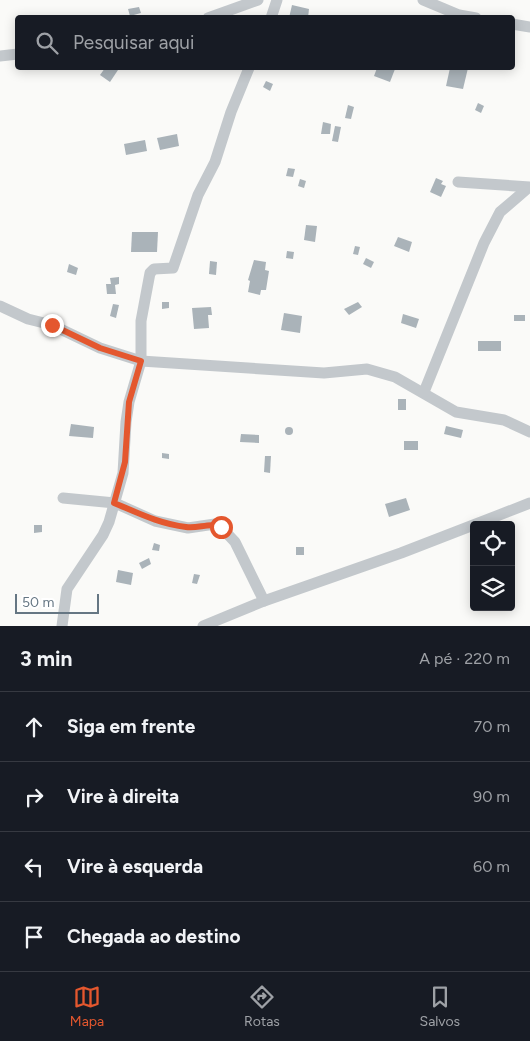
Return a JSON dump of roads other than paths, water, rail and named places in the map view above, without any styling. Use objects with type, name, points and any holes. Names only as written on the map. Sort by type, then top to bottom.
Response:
[{"type":"street","points":[[216,15],[258,0]]},
{"type":"street","points":[[272,15],[277,0]]},
{"type":"street","points":[[423,0],[459,15]]},
{"type":"street","points":[[515,24],[530,27]]},
{"type":"street","points":[[0,56],[15,54]]},
{"type":"street","points":[[62,626],[67,589],[103,535],[125,462],[129,402],[141,361],[141,321],[150,273],[154,269],[173,268],[198,195],[215,162],[231,112],[248,70]]},
{"type":"street","points":[[458,182],[529,187]]},
{"type":"street","points":[[424,392],[484,243],[500,212],[529,187]]},
{"type":"street","points":[[0,306],[28,319],[52,325],[100,348],[141,361],[324,373],[367,369],[395,377],[456,412],[504,420],[530,432]]},
{"type":"street","points":[[63,498],[114,503],[155,521],[188,528],[215,524],[221,527],[235,542],[264,601]]},
{"type":"street","points":[[203,626],[264,601],[401,553],[530,503]]}]
